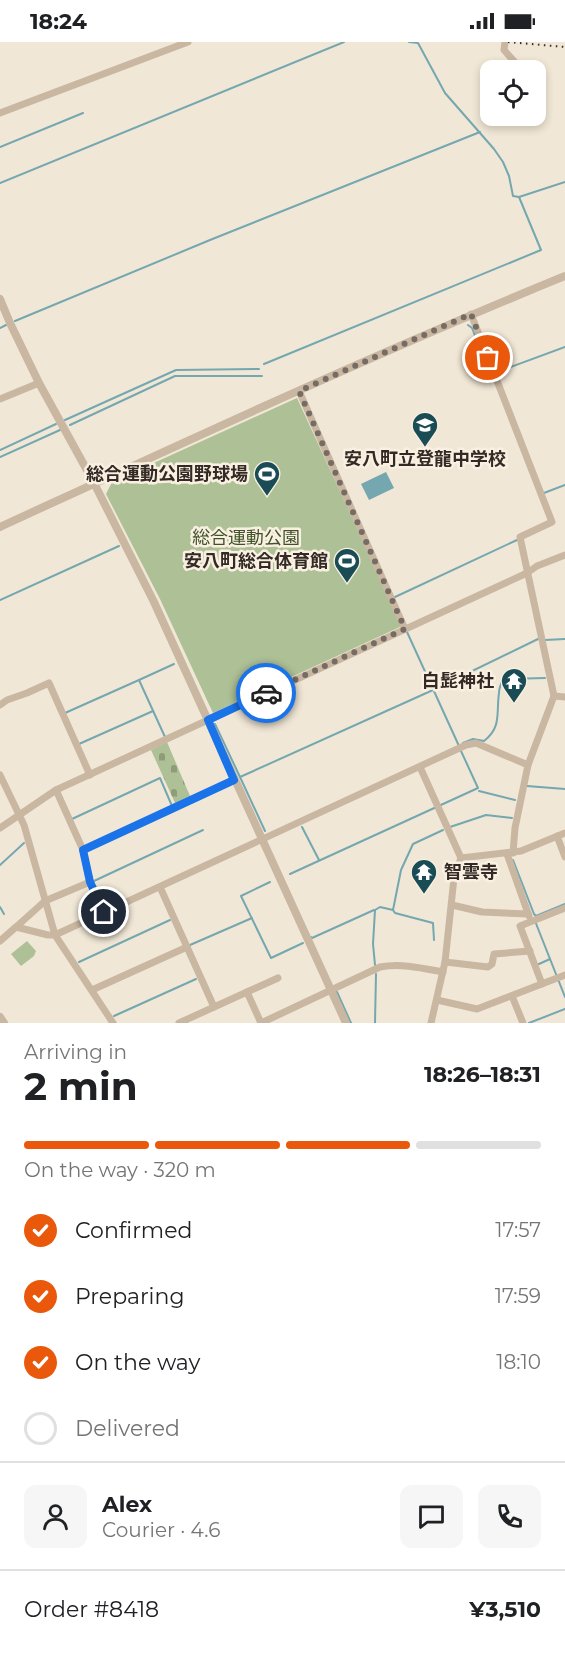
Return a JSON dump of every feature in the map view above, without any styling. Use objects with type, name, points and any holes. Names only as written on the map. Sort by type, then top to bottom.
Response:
[{"type":"street","points":[[0,113],[188,42]]},
{"type":"street","points":[[505,42],[504,50],[513,60]]},
{"type":"street","points":[[0,527],[471,314],[565,276]]},
{"type":"street","points":[[0,299],[39,383],[94,483],[154,602],[346,1023]]},
{"type":"street","points":[[471,314],[552,522],[520,537],[554,696],[528,765],[510,853],[531,921]]},
{"type":"street","points":[[0,399],[39,383]]},
{"type":"street","points":[[299,391],[405,629]]},
{"type":"street","points":[[0,828],[56,790],[565,555]]},
{"type":"street","points":[[0,705],[8,699],[49,683],[90,775]]},
{"type":"street","points":[[554,696],[565,697]]},
{"type":"street","points":[[16,927],[55,935],[466,745],[476,743],[528,765]]},
{"type":"street","points":[[420,767],[461,858],[454,878],[445,962],[431,1023]]},
{"type":"street","points":[[0,775],[21,815],[55,935],[113,1023]]},
{"type":"street","points":[[83,850],[234,780]]},
{"type":"street","points":[[56,790],[83,850],[90,882],[104,912]]},
{"type":"street","points":[[461,858],[521,852],[565,833]]},
{"type":"street","points":[[557,836],[565,857]]},
{"type":"street","points":[[0,941],[45,901],[90,882]]},
{"type":"street","points":[[160,887],[214,1007]]},
{"type":"street","points":[[452,905],[482,912],[528,914]]},
{"type":"street","points":[[542,984],[520,926],[565,908]]},
{"type":"street","points":[[92,990],[187,947]]},
{"type":"street","points":[[445,962],[488,967],[492,964],[494,954],[530,951]]},
{"type":"street","points":[[247,992],[261,1023],[369,972],[392,964],[443,972]]},
{"type":"street","points":[[437,1000],[477,1009],[565,975]]},
{"type":"street","points":[[179,1023],[278,978]]},
{"type":"street","points":[[512,996],[523,1023]]},
{"type":"street","points":[[0,1017],[4,1023]]},
{"type":"green space","name":"総合運動公園","points":[[297,398],[402,626],[213,713],[160,599],[106,494],[112,482]]},
{"type":"green space","points":[[167,742],[190,796],[175,803],[151,750]]},
{"type":"green space","points":[[27,941],[36,951],[34,956],[21,966],[11,954]]},
{"type":"water","points":[[386,472],[394,488],[369,500],[361,484]]},
{"type":"waterway","points":[[0,183],[344,42]]},
{"type":"waterway","points":[[409,42],[418,43],[445,93],[503,162],[509,176],[513,196],[519,197],[565,182]]},
{"type":"waterway","points":[[0,147],[83,113]]},
{"type":"waterway","points":[[15,321],[480,132]]},
{"type":"waterway","points":[[264,364],[541,250],[519,197]]},
{"type":"waterway","points":[[0,328],[6,325]]},
{"type":"waterway","points":[[468,325],[472,328],[488,368]]},
{"type":"waterway","points":[[497,372],[565,347]]},
{"type":"waterway","points":[[65,420],[176,370],[259,369]]},
{"type":"waterway","points":[[70,425],[175,376],[262,376]]},
{"type":"waterway","points":[[0,450],[56,424]]},
{"type":"waterway","points":[[0,457],[60,430]]},
{"type":"waterway","points":[[544,493],[565,485]]},
{"type":"waterway","points":[[395,597],[517,540]]},
{"type":"waterway","points":[[0,600],[119,546]]},
{"type":"waterway","points":[[407,632],[459,746]]},
{"type":"waterway","points":[[215,724],[240,777],[433,690],[538,639]]},
{"type":"waterway","points":[[545,640],[565,639]]},
{"type":"waterway","points":[[139,680],[174,664]]},
{"type":"waterway","points":[[463,743],[473,739],[484,741],[494,730],[499,689],[503,679],[545,678]]},
{"type":"waterway","points":[[65,713],[139,680],[165,737]]},
{"type":"waterway","points":[[79,744],[153,711]]},
{"type":"waterway","points":[[290,874],[478,788],[461,751]]},
{"type":"waterway","points":[[240,777],[265,831]]},
{"type":"waterway","points":[[72,819],[160,778],[172,806],[174,805]]},
{"type":"waterway","points":[[527,786],[565,789]]},
{"type":"waterway","points":[[479,791],[515,800]]},
{"type":"waterway","points":[[450,827],[486,815],[512,818]]},
{"type":"waterway","points":[[302,827],[319,860]]},
{"type":"waterway","points":[[94,881],[203,830]]},
{"type":"waterway","points":[[375,965],[373,944],[375,910],[380,907],[393,910],[401,870],[413,844],[443,830]]},
{"type":"waterway","points":[[0,865],[24,843]]},
{"type":"waterway","points":[[513,860],[536,916],[565,904]]},
{"type":"waterway","points":[[270,882],[241,896],[271,958],[303,943]]},
{"type":"waterway","points":[[0,907],[4,914]]},
{"type":"waterway","points":[[311,937],[374,910]]},
{"type":"waterway","points":[[393,910],[395,913],[433,923],[434,940]]},
{"type":"waterway","points":[[190,945],[252,918]]},
{"type":"waterway","points":[[79,962],[170,920]]},
{"type":"waterway","points":[[535,921],[565,997]]},
{"type":"waterway","points":[[539,964],[550,959]]},
{"type":"waterway","points":[[375,1023],[376,974]]},
{"type":"waterway","points":[[114,1016],[196,979]]},
{"type":"waterway","points":[[337,992],[351,1023]]},
{"type":"waterway","points":[[529,1023],[565,1009]]},
{"type":"railway","points":[[508,42],[565,47]]},
{"type":"way so far","points":[[266,693],[405,629],[299,391],[471,314],[488,358]]},
{"type":"place","name":"安八町立登龍中学校","points":[[425,448]]},
{"type":"place","name":"総合運動公園野球場","points":[[267,497]]},
{"type":"place","name":"安八町総合体育館","points":[[347,584]]},
{"type":"place","name":"白髭神社","points":[[514,704]]},
{"type":"place","name":"智雲寺","points":[[424,895]]},
{"type":"route","points":[[104,912],[90,882],[83,850],[234,780],[208,720],[266,693]]}]
